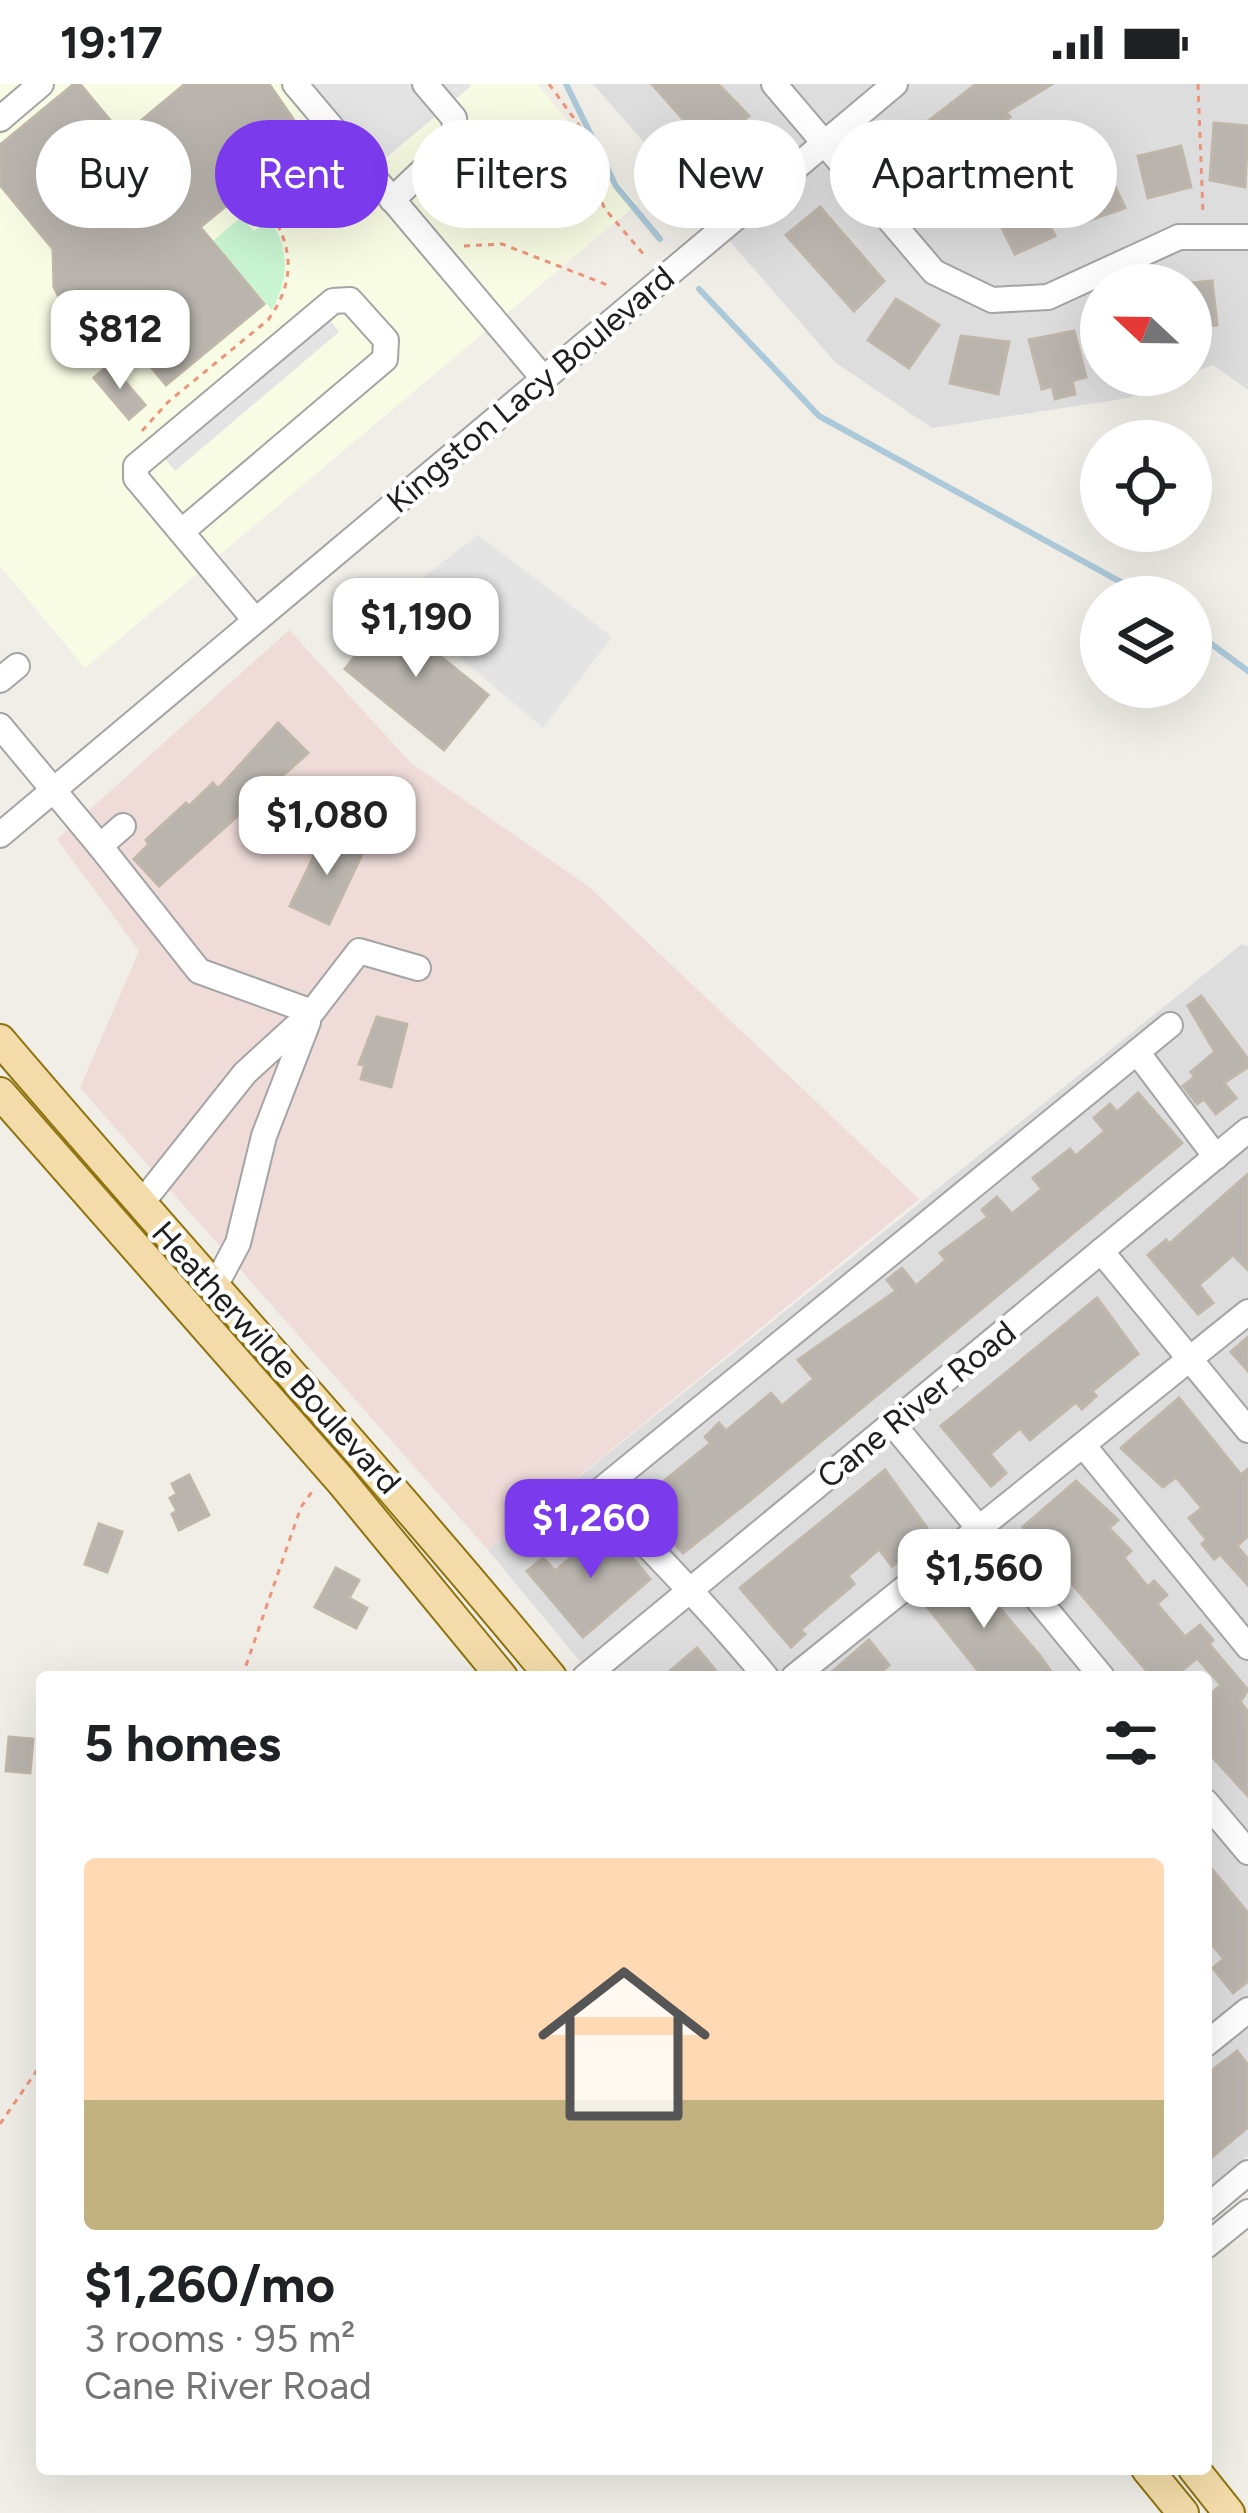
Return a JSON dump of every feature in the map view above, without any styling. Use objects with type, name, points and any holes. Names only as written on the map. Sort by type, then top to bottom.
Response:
[{"type":"main road","name":"Heatherwilde Boulevard","points":[[0,1040],[213,1290],[380,1469],[545,1671]]},
{"type":"main road","name":"Heatherwilde Boulevard","points":[[0,1093],[187,1312],[329,1468],[497,1671]]},
{"type":"main road","points":[[187,1312],[213,1290]]},
{"type":"main road","points":[[1152,2475],[1183,2513]]},
{"type":"main road","points":[[1199,2475],[1229,2513]]},
{"type":"street","points":[[0,119],[41,84]]},
{"type":"street","points":[[295,84],[543,378]]},
{"type":"street","points":[[392,200],[452,148],[454,118],[425,84]]},
{"type":"street","points":[[774,84],[934,272],[992,301],[1048,297],[1179,237],[1248,237]]},
{"type":"street","name":"Kingston Lacy Boulevard","points":[[0,835],[895,84]]},
{"type":"street","points":[[181,532],[385,359],[386,340],[350,300],[333,301],[136,466],[136,478],[181,532],[255,620]]},
{"type":"street","points":[[0,726],[55,788],[199,971],[312,1012]]},
{"type":"street","points":[[100,846],[123,826]]},
{"type":"street","points":[[140,1205],[245,1073],[312,1012],[359,951],[418,968]]},
{"type":"street","points":[[213,1290],[238,1244],[264,1136],[312,1012]]},
{"type":"street","points":[[536,1543],[1170,1025]]},
{"type":"street","points":[[1137,1052],[1216,1157]]},
{"type":"street","name":"Cane River Road","points":[[592,1671],[1248,1130]]},
{"type":"street","points":[[1101,1252],[1248,1430]]},
{"type":"street","points":[[801,1671],[1248,1312]]},
{"type":"street","points":[[892,1424],[1097,1671]]},
{"type":"street","points":[[1083,1445],[1248,1647]]},
{"type":"street","points":[[597,1493],[667,1568],[693,1588],[761,1671]]},
{"type":"street","points":[[1212,1809],[1248,1852]]},
{"type":"street","points":[[1212,2039],[1248,2010]]},
{"type":"street","points":[[1212,2204],[1248,2173]]},
{"type":"street","points":[[1215,2239],[1248,2212]]},
{"type":"path","points":[[549,84],[581,128],[592,180],[605,209],[645,256]]},
{"type":"path","points":[[1198,84],[1203,215]]},
{"type":"path","points":[[452,248],[502,244],[610,286]]},
{"type":"path","points":[[244,1671],[301,1507],[329,1468]]},
{"type":"path","points":[[0,2124],[36,2071]]},
{"type":"shaded area","points":[[0,84],[537,84],[567,120],[412,120],[412,228],[608,228],[85,668],[0,566]]},
{"type":"shaded area","points":[[313,84],[471,86],[431,120],[412,120],[412,136],[388,156],[388,120],[344,120]]},
{"type":"shaded area","points":[[593,84],[1248,84],[1248,390],[1212,365],[1212,264],[1080,264],[1080,396],[1133,396],[932,428],[835,362],[718,228],[806,228],[806,120],[634,120],[634,131]]},
{"type":"shaded area","points":[[610,172],[634,200],[634,207],[610,227]]},
{"type":"shaded area","points":[[330,320],[339,332],[175,471],[165,459]]},
{"type":"shaded area","points":[[478,535],[612,637],[543,728],[398,605],[426,575]]},
{"type":"shaded area","points":[[289,630],[411,763],[589,887],[919,1199],[488,1550],[80,1088],[139,951],[57,839]]},
{"type":"shaded area","points":[[1242,944],[1248,946],[1248,2156],[1212,2186],[1212,1671],[588,1671],[488,1550]]},
{"type":"green space","points":[[228,228],[275,228],[284,252],[284,276],[272,310],[212,242]]},
{"type":"building","points":[[74,84],[80,84],[110,120],[36,120],[36,228],[191,228],[191,120],[142,120],[185,84],[269,84],[293,119],[215,120],[215,215],[200,227],[264,304],[166,385],[95,299],[71,320],[54,287],[53,249],[0,185],[0,145]]},
{"type":"building","points":[[652,84],[718,84],[749,116],[743,120],[684,120]]},
{"type":"building","points":[[976,84],[1052,84],[1006,112],[1010,117],[1006,120],[930,120]]},
{"type":"building","points":[[1214,123],[1248,126],[1245,187],[1210,180]]},
{"type":"building","points":[[1181,146],[1191,187],[1148,198],[1138,156]]},
{"type":"building","points":[[820,207],[830,219],[830,228],[838,228],[884,281],[854,311],[786,235],[794,228],[806,228],[806,219]]},
{"type":"building","points":[[1002,228],[1051,228],[1055,236],[1015,254]]},
{"type":"building","points":[[1212,281],[1217,325],[1212,326]]},
{"type":"building","points":[[896,299],[939,325],[909,368],[868,340]]},
{"type":"building","points":[[1074,331],[1080,354],[1080,379],[1072,381],[1075,394],[1055,399],[1052,386],[1042,389],[1029,340]]},
{"type":"building","points":[[961,336],[1009,342],[998,394],[950,383]]},
{"type":"building","points":[[110,364],[145,405],[129,419],[94,378]]},
{"type":"building","points":[[393,608],[435,643],[431,649],[488,695],[444,750],[345,669]]},
{"type":"building","points":[[278,723],[308,753],[159,886],[134,859],[149,844],[146,840],[213,783],[218,789]]},
{"type":"building","points":[[326,831],[364,850],[329,924],[290,906]]},
{"type":"building","points":[[1201,996],[1248,1059],[1248,1067],[1224,1083],[1236,1098],[1216,1114],[1204,1099],[1197,1104],[1183,1086],[1195,1077],[1191,1072],[1215,1052],[1188,1006]]},
{"type":"building","points":[[377,1017],[407,1024],[391,1087],[361,1079],[365,1065],[359,1064]]},
{"type":"building","points":[[1138,1093],[1182,1143],[749,1501],[683,1553],[637,1503],[711,1443],[705,1437],[719,1423],[726,1431],[771,1393],[782,1406],[814,1379],[798,1360],[896,1291],[887,1280],[902,1268],[916,1286],[946,1260],[940,1253],[988,1217],[982,1210],[997,1197],[1012,1214],[1042,1189],[1033,1178],[1070,1149],[1076,1156],[1105,1131],[1094,1118],[1110,1104],[1117,1112]]},
{"type":"building","points":[[1248,1174],[1248,1270],[1233,1255],[1199,1285],[1213,1303],[1198,1314],[1148,1255],[1166,1240],[1169,1244]]},
{"type":"building","points":[[1097,1298],[1138,1354],[1092,1391],[1096,1396],[1082,1409],[1076,1402],[1030,1440],[1020,1428],[990,1454],[1006,1473],[991,1486],[941,1426]]},
{"type":"building","points":[[1248,1337],[1248,1371],[1231,1352]]},
{"type":"building","points":[[1179,1398],[1241,1475],[1248,1469],[1248,1536],[1237,1546],[1248,1559],[1248,1585],[1220,1554],[1214,1559],[1202,1544],[1207,1540],[1189,1518],[1202,1508],[1176,1477],[1163,1487],[1121,1448]]},
{"type":"building","points":[[885,1470],[927,1528],[903,1548],[907,1554],[892,1566],[879,1549],[848,1576],[854,1584],[800,1630],[805,1634],[791,1647],[740,1588]]},
{"type":"building","points":[[189,1475],[209,1515],[179,1530],[172,1514],[177,1511],[170,1498],[177,1494],[172,1484]]},
{"type":"building","points":[[1076,1481],[1118,1520],[1109,1528],[1131,1551],[1124,1558],[1148,1587],[1154,1581],[1167,1595],[1157,1604],[1185,1637],[1200,1625],[1213,1640],[1209,1644],[1248,1690],[1240,1702],[1248,1712],[1248,1796],[1212,1757],[1212,1693],[1221,1685],[1212,1671],[1197,1658],[1181,1671],[1147,1671],[1023,1527]]},
{"type":"building","points":[[99,1524],[122,1532],[107,1572],[85,1564]]},
{"type":"building","points":[[607,1527],[650,1579],[583,1637],[527,1571],[543,1558],[555,1571]]},
{"type":"building","points":[[965,1567],[1051,1671],[978,1671],[924,1603]]},
{"type":"building","points":[[336,1568],[359,1580],[349,1598],[367,1608],[356,1628],[315,1607]]},
{"type":"building","points":[[869,1640],[889,1665],[882,1671],[833,1671]]},
{"type":"building","points":[[697,1648],[716,1671],[670,1671]]},
{"type":"building","points":[[9,1737],[33,1739],[30,1773],[6,1771]]},
{"type":"building","points":[[1212,1869],[1248,1913],[1248,1981],[1233,1993],[1213,1968],[1224,1959],[1212,1944]]},
{"type":"building","points":[[1237,2051],[1248,2065],[1248,2127],[1212,2157],[1212,2070]]},
{"type":"waterway","points":[[566,84],[616,186],[660,239]]},
{"type":"waterway","points":[[699,289],[819,416],[1110,576]]},
{"type":"waterway","points":[[1212,644],[1248,671]]}]
